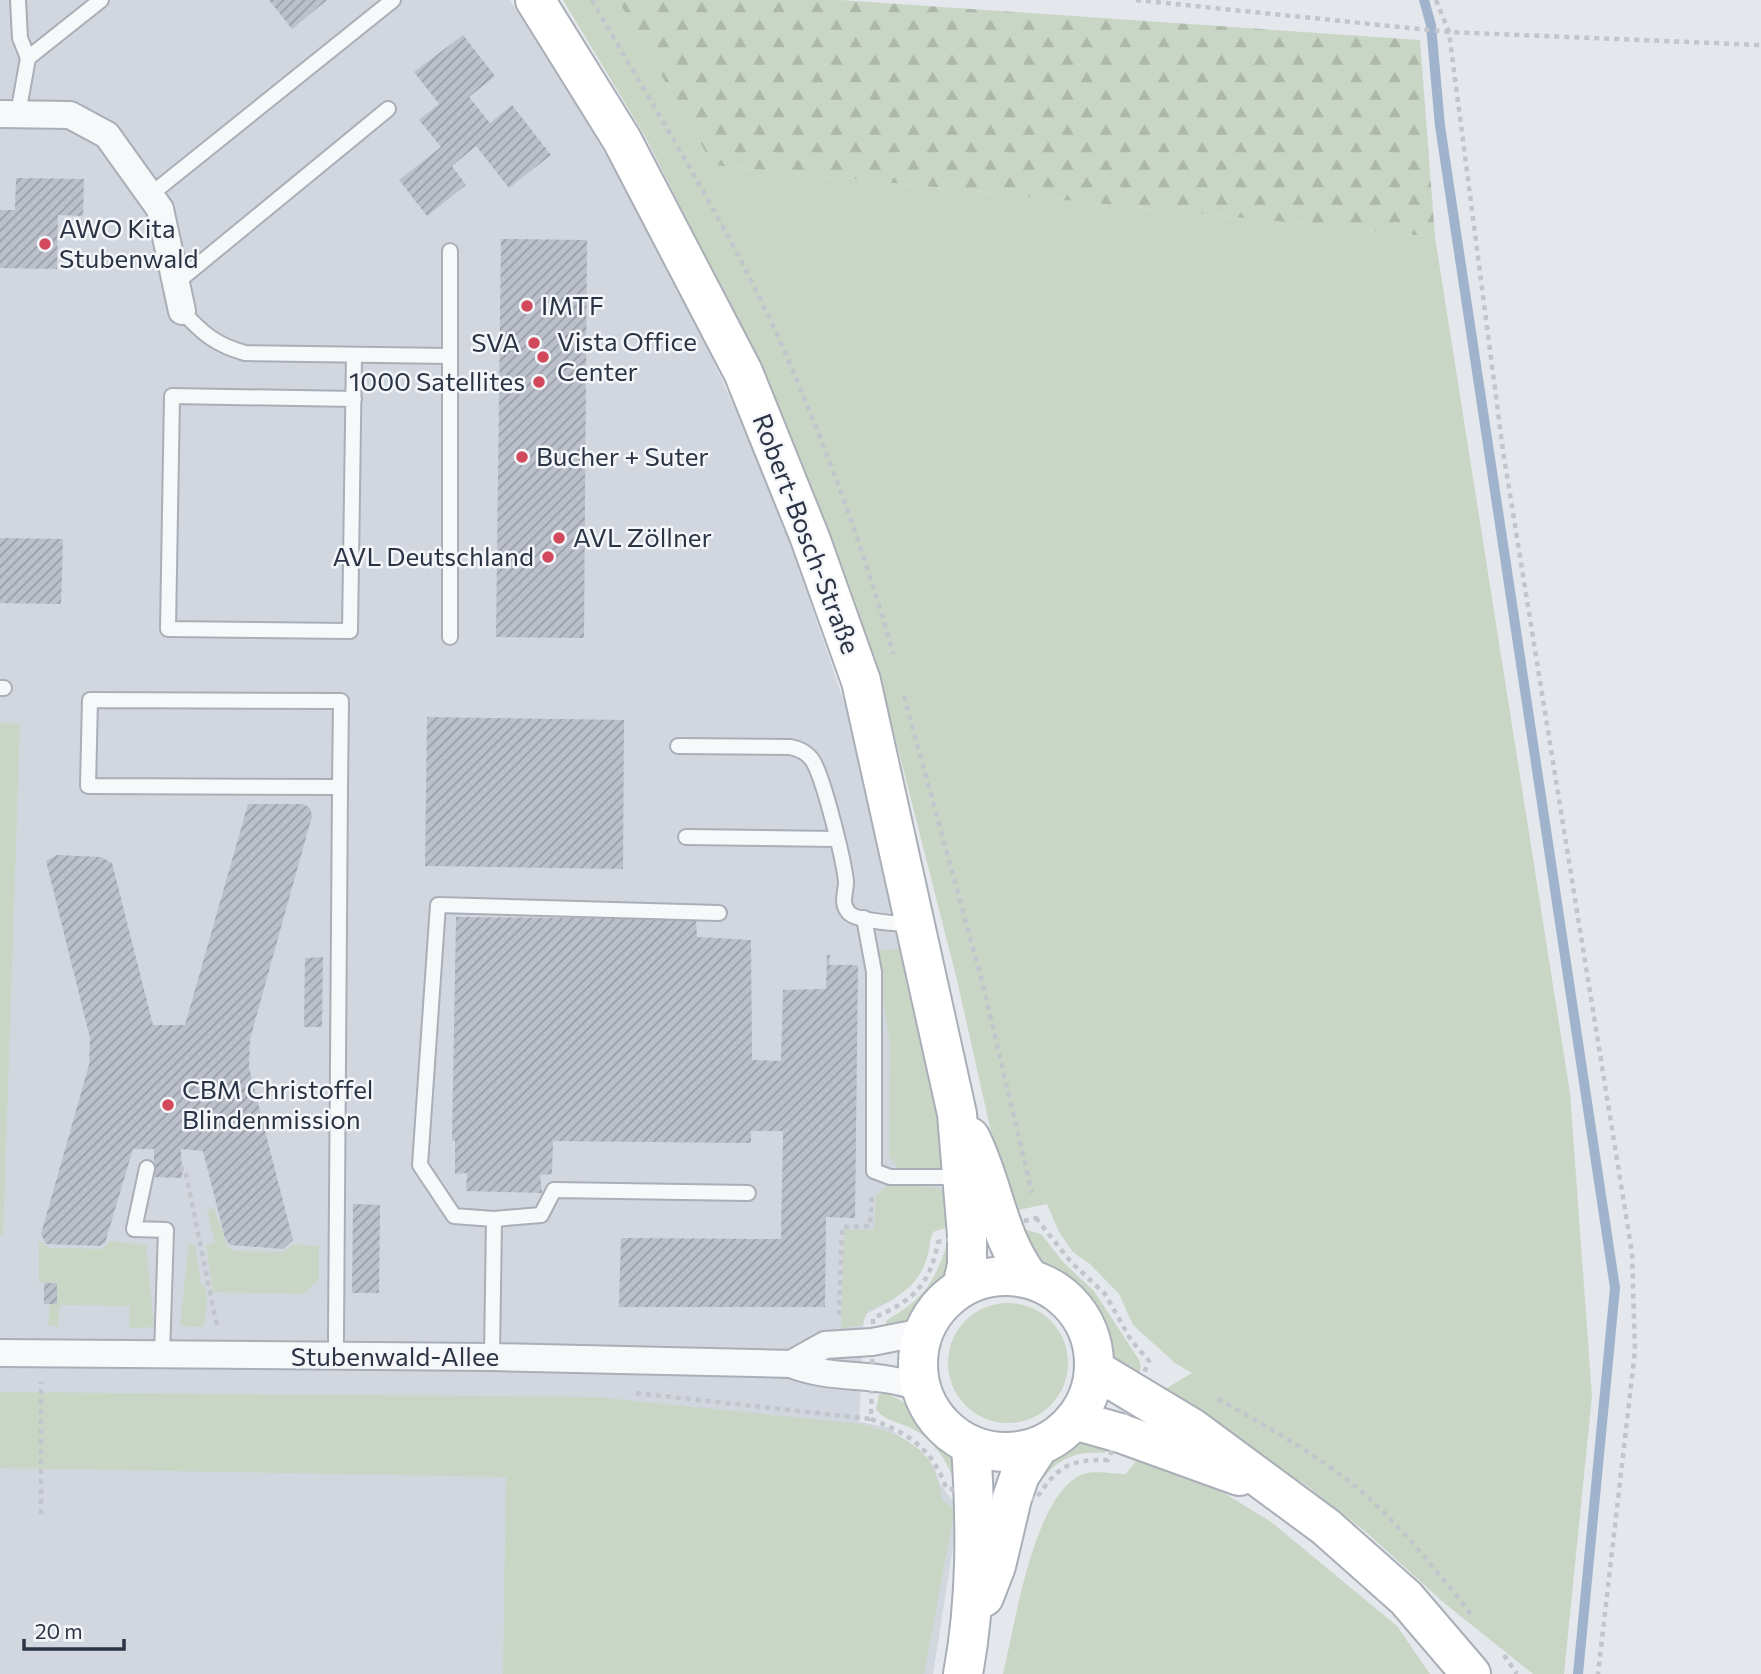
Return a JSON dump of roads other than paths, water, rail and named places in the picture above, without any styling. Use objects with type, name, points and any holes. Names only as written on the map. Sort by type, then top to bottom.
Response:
[{"type":"street","name":"Robert-Bosch-Straße","points":[[535,0],[622,140],[743,372],[810,538],[861,681],[918,926],[957,1114],[961,1177],[984,1231],[1015,1260],[1030,1279]]},
{"type":"street","points":[[9,114],[70,115],[107,135],[160,209],[181,311]]},
{"type":"street","name":"Robert-Bosch-Straße","points":[[957,1114],[982,1159],[984,1231],[967,1265],[962,1287]]},
{"type":"street","name":"Robert-Bosch-Straße","points":[[1007,1275],[1030,1279],[1052,1288],[1070,1303],[1084,1323],[1092,1345],[1094,1369],[1088,1396],[1074,1420],[1058,1435],[1039,1446],[1016,1452],[993,1451],[971,1445],[948,1432],[939,1422],[931,1412],[920,1388],[917,1360],[923,1332],[939,1306],[962,1287],[984,1278],[1007,1275]]},
{"type":"street","points":[[791,1364],[825,1345],[872,1342],[923,1332]]},
{"type":"street","name":"Stubenwald-Allee","points":[[0,1353],[492,1357],[791,1364],[813,1373],[870,1375],[920,1388]]},
{"type":"street","points":[[1094,1369],[1192,1428],[1337,1535],[1386,1579],[1471,1674]]},
{"type":"street","points":[[1074,1420],[1120,1433],[1271,1487]]},
{"type":"street","name":"Robert-Bosch-Straße","points":[[964,1674],[973,1625],[974,1494],[971,1445]]},
{"type":"street","name":"Robert-Bosch-Straße","points":[[973,1625],[996,1566],[1020,1475],[1039,1446]]},
{"type":"lane","points":[[18,0],[20,38],[28,58]]},
{"type":"lane","points":[[9,114],[28,58],[101,0]]},
{"type":"lane","points":[[150,195],[393,0]]},
{"type":"lane","points":[[176,283],[388,109]]},
{"type":"lane","points":[[450,251],[450,637]]},
{"type":"lane","points":[[181,311],[207,338],[221,347],[245,353],[450,356]]},
{"type":"lane","points":[[354,355],[354,399],[350,631],[168,629],[172,396],[354,399]]},
{"type":"lane","points":[[336,1357],[341,701],[90,700],[88,786],[340,787]]},
{"type":"lane","points":[[678,746],[790,747],[803,750],[815,765],[836,839],[846,882],[843,900],[848,912],[864,918],[918,926]]},
{"type":"lane","points":[[685,837],[836,839]]},
{"type":"lane","points":[[719,913],[438,905],[420,1165],[454,1216],[494,1219],[541,1215],[554,1190],[748,1193]]},
{"type":"lane","points":[[864,918],[874,972],[874,1171],[890,1177],[961,1177]]},
{"type":"lane","points":[[146,1168],[134,1229],[166,1230],[162,1355]]},
{"type":"lane","points":[[492,1357],[494,1219]]},
{"type":"waterway","points":[[1424,0],[1431,25],[1440,126],[1615,1288],[1578,1674]]},
{"type":"place","name":"AWO Kita Stubenwald","points":[[45,244]]},
{"type":"place","name":"IMTF","points":[[527,306]]},
{"type":"place","name":"SVA","points":[[534,343]]},
{"type":"place","name":"Vista Office Center","points":[[543,357]]},
{"type":"place","name":"1000 Satellites","points":[[539,382]]},
{"type":"place","name":"Bucher + Suter","points":[[522,457]]},
{"type":"place","name":"AVL Zöllner","points":[[559,538]]},
{"type":"place","name":"AVL Deutschland","points":[[548,557]]},
{"type":"place","name":"CBM Christoffel Blindenmission","points":[[168,1105]]}]
